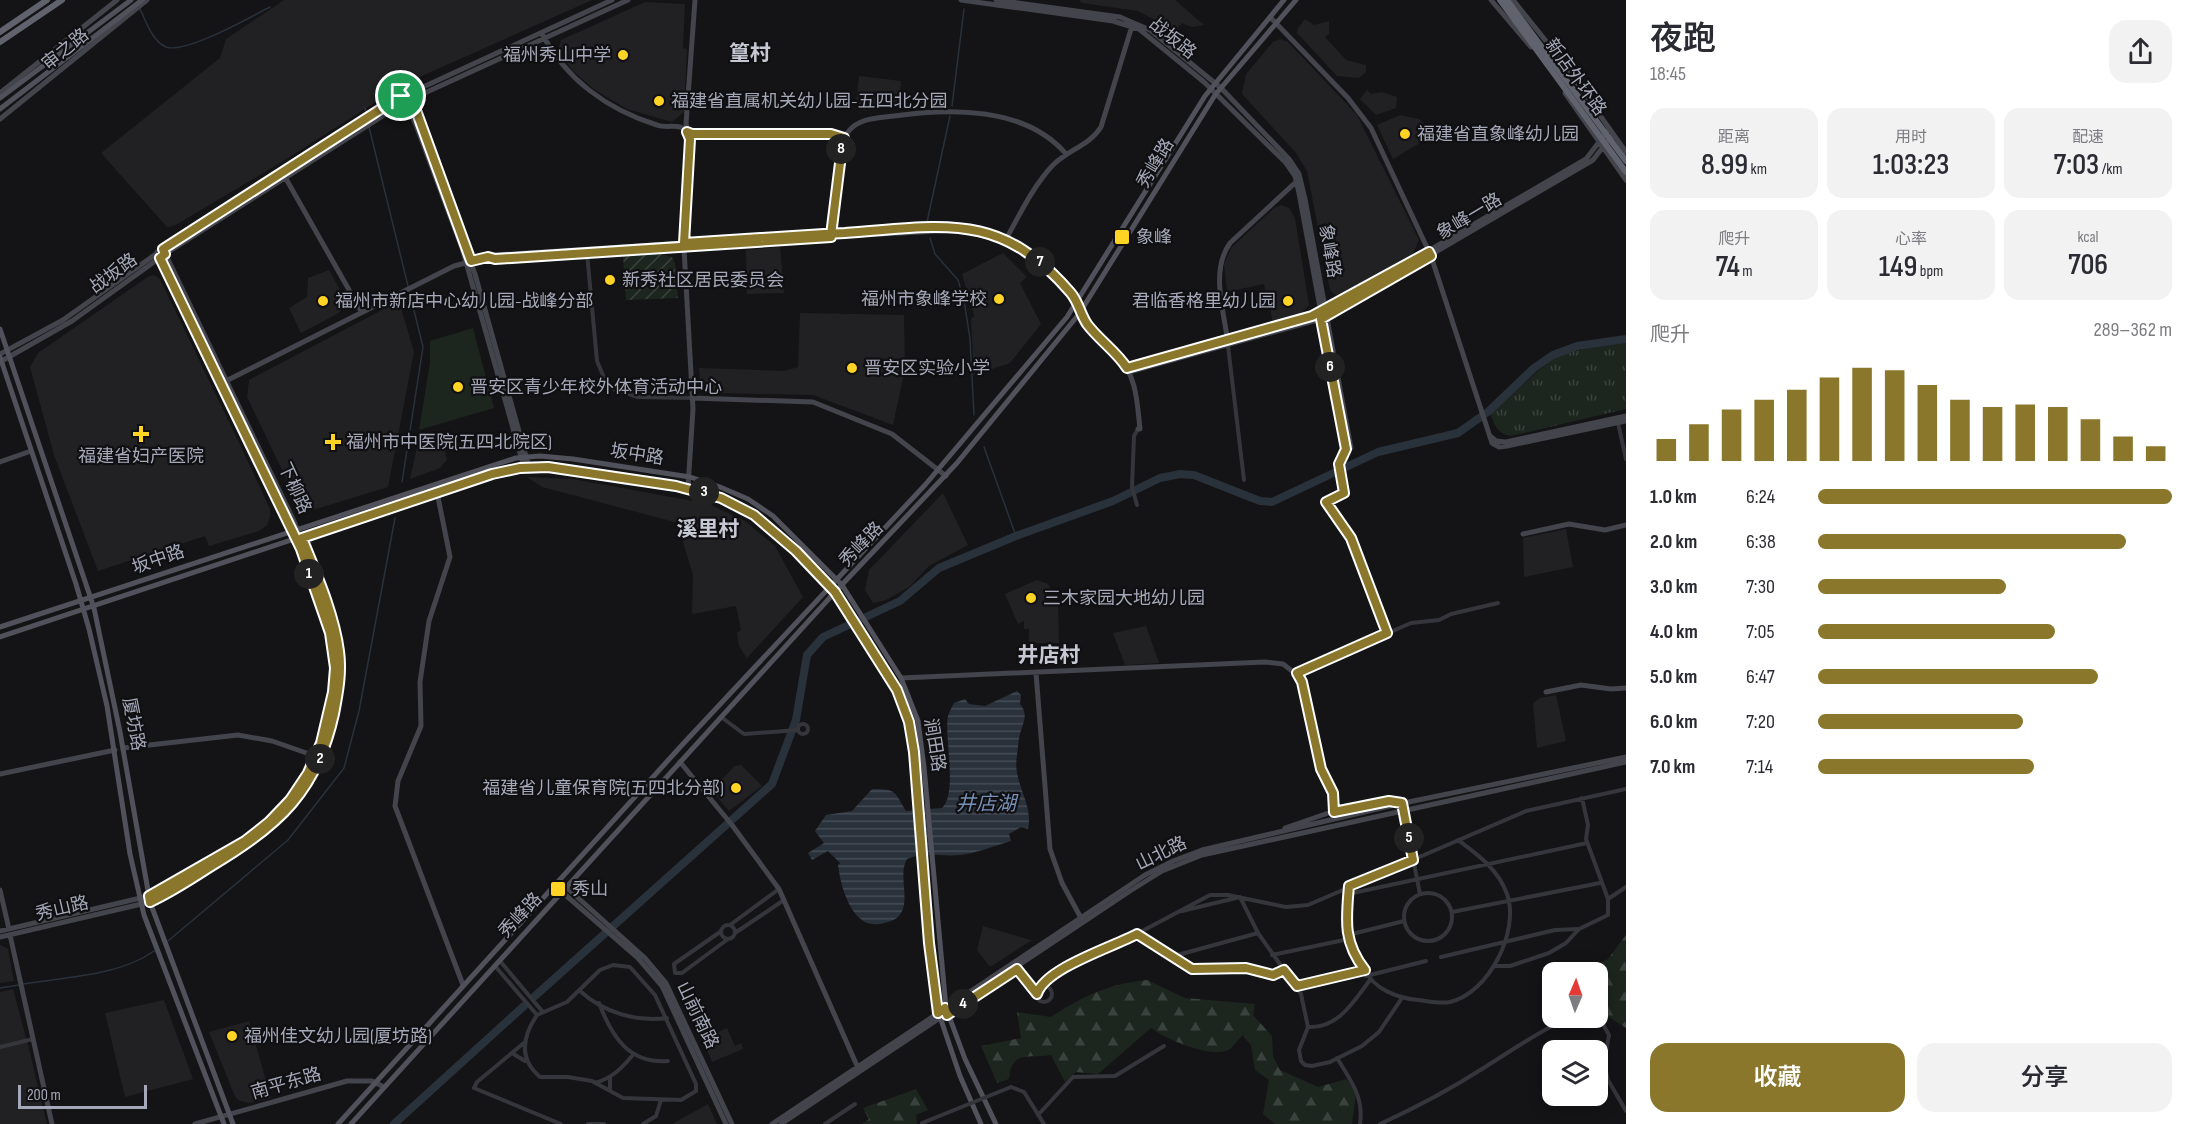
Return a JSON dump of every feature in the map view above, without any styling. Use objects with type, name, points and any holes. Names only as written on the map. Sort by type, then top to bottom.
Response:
[{"type":"highway","points":[[0,32],[47,0]]},
{"type":"highway","points":[[0,42],[62,0]]},
{"type":"highway","name":"新店外环路","points":[[1500,0],[1626,172]]},
{"type":"highway","name":"新店外环路","points":[[1507,0],[1626,161]]},
{"type":"main road","name":"审之路","points":[[0,93],[117,0]]},
{"type":"main road","points":[[0,98],[131,0]]},
{"type":"main road","points":[[362,124],[406,97],[542,35],[612,0]]},
{"type":"main road","points":[[542,35],[628,0]]},
{"type":"main road","points":[[688,488],[692,398],[684,245],[690,139],[687,132],[695,0]]},
{"type":"main road","name":"战坂路","points":[[961,0],[1132,26],[1142,31],[1213,85]]},
{"type":"main road","name":"战坂路","points":[[996,0],[1132,20],[1150,30],[1219,90]]},
{"type":"main road","name":"秀峰路","points":[[338,1124],[463,985],[938,470],[1077,304],[1213,85],[1284,0]]},
{"type":"main road","name":"秀峰路","points":[[351,1124],[835,592],[946,476],[1081,312],[1219,90],[1296,0]]},
{"type":"main road","points":[[1491,0],[1534,50],[1626,180]]},
{"type":"main road","points":[[1513,0],[1558,56],[1626,152]]},
{"type":"main road","name":"审之路","points":[[0,119],[145,1]]},
{"type":"main road","points":[[0,109],[145,1]]},
{"type":"main road","points":[[1270,17],[1368,122],[1430,254],[1494,445],[1502,447],[1626,421]]},
{"type":"main road","points":[[1005,241],[1046,172],[1066,154],[1093,138],[1104,121],[1132,26]]},
{"type":"main road","points":[[542,35],[569,73],[596,97],[652,124],[680,127],[692,134],[820,133],[844,138]]},
{"type":"main road","name":"象峰路","points":[[1219,90],[1283,159],[1298,179],[1346,449]]},
{"type":"main road","points":[[406,97],[469,262],[527,467]]},
{"type":"main road","points":[[831,236],[844,138],[851,128],[867,120],[941,110],[977,113],[1008,120],[1049,138],[1066,154]]},
{"type":"main road","name":"战坂路","points":[[161,253],[285,177],[362,124]]},
{"type":"main road","name":"战坂路","points":[[0,358],[72,321],[161,253],[362,124]]},
{"type":"main road","name":"象峰一路","points":[[1127,370],[1323,315],[1430,254],[1586,159],[1601,145],[1611,131]]},
{"type":"main road","points":[[285,177],[361,311]]},
{"type":"main road","points":[[1228,343],[1219,274],[1222,255],[1233,240],[1298,179]]},
{"type":"main road","points":[[223,382],[404,290],[469,262],[488,257],[960,230],[1005,241],[1046,267],[1077,304],[1085,326],[1127,370],[1132,386],[1138,429]]},
{"type":"main road","points":[[488,257],[495,259],[684,245]]},
{"type":"main road","name":"下柳路","points":[[130,905],[149,899],[242,848],[267,830],[306,788],[318,757],[333,692],[335,660],[325,618],[299,539],[161,253]]},
{"type":"main road","name":"厦坊路","points":[[0,329],[91,598],[123,748],[149,899],[231,1119]]},
{"type":"main road","name":"厦坊路","points":[[0,358],[84,611],[115,750],[130,854],[140,902],[222,1120]]},
{"type":"main road","points":[[692,398],[813,402],[892,434],[946,476]]},
{"type":"main road","points":[[1489,435],[1496,441],[1506,442],[1626,416]]},
{"type":"main road","points":[[0,462],[31,451]]},
{"type":"main road","name":"坂中路","points":[[0,627],[393,496],[495,463],[525,457],[573,459],[690,477],[740,495],[767,512],[842,585]]},
{"type":"main road","name":"坂中路","points":[[0,638],[492,474],[527,467],[574,470],[688,488],[721,498],[754,515],[831,586]]},
{"type":"main road","points":[[437,492],[451,554],[429,621],[420,682],[421,726],[399,781],[395,806],[463,985]]},
{"type":"main road","points":[[1522,534],[1569,525],[1605,530],[1626,525]]},
{"type":"main road","name":"涧田路","points":[[842,585],[901,678],[915,714],[922,744],[946,1012],[996,1124]]},
{"type":"main road","points":[[831,586],[835,592]]},
{"type":"main road","name":"涧田路","points":[[835,592],[897,690],[911,734],[929,943],[938,1013],[981,1124]]},
{"type":"main road","points":[[901,678],[1280,663],[1297,673],[1302,682],[1321,769],[1333,793],[1334,812]]},
{"type":"main road","points":[[1036,673],[1050,849],[1062,883],[1081,918]]},
{"type":"main road","points":[[1546,692],[1581,685],[1611,689],[1626,688]]},
{"type":"main road","points":[[123,748],[238,735],[272,741],[318,757]]},
{"type":"main road","points":[[0,774],[115,750]]},
{"type":"main road","name":"山北路","points":[[772,1124],[940,1020],[946,1012],[1081,918],[1145,876],[1173,861],[1197,852],[1402,803],[1626,757]]},
{"type":"main road","points":[[680,762],[732,825],[778,889],[859,1070]]},
{"type":"main road","name":"山北路","points":[[781,1124],[938,1013],[946,1012],[1017,969],[1130,891],[1182,862],[1202,855],[1626,762]]},
{"type":"main road","points":[[1255,838],[1334,812],[1389,801],[1402,803]]},
{"type":"main road","points":[[0,890],[52,1124]]},
{"type":"main road","points":[[564,890],[615,934]]},
{"type":"main road","name":"秀山路","points":[[0,937],[9,932],[130,905]]},
{"type":"main road","name":"秀山路","points":[[0,931],[9,932]]},
{"type":"main road","name":"山前南路","points":[[615,934],[644,963],[667,994],[726,1124]]},
{"type":"main road","name":"山前南路","points":[[615,934],[652,965],[670,989],[732,1124]]},
{"type":"main road","name":"南平东路","points":[[195,1124],[231,1119],[347,1081],[376,1084]]},
{"type":"main road","points":[[376,1084],[383,1088]]},
{"type":"main road","name":"南平东路","points":[[208,1124],[222,1120]]},
{"type":"street","points":[[587,253],[597,361],[608,387],[638,397],[692,398]]},
{"type":"street","points":[[1228,343],[1244,480]]},
{"type":"street","points":[[1618,423],[1626,459]]},
{"type":"street","points":[[1137,505],[1132,489],[1134,436],[1138,429]]},
{"type":"street","points":[[1346,449],[1339,464],[1344,493],[1326,502],[1351,538],[1387,633]]},
{"type":"street","points":[[1297,673],[1414,623],[1439,620],[1451,614],[1498,603]]},
{"type":"street","points":[[721,717],[744,734],[785,729],[798,730]]},
{"type":"street","points":[[1037,994],[1042,986],[1068,966],[1114,946],[1210,895],[1240,897],[1296,907],[1313,903],[1526,811],[1626,789]]},
{"type":"street","points":[[1495,966],[1510,966],[1549,953],[1566,943],[1579,929],[1608,915],[1608,899],[1600,883],[1587,843],[1588,825],[1582,798]]},
{"type":"street","points":[[1402,803],[1420,894]]},
{"type":"street","points":[[1349,886],[1348,937],[1353,954],[1365,970],[1366,976],[1402,998],[1450,1002],[1475,988],[1500,960],[1508,901],[1507,893],[1490,864],[1458,840]]},
{"type":"street","points":[[1348,894],[1587,843]]},
{"type":"street","points":[[1452,912],[1600,883]]},
{"type":"street","points":[[1608,899],[1626,887]]},
{"type":"street","points":[[778,889],[674,964],[675,972],[682,973],[784,900]]},
{"type":"street","points":[[1420,894],[1437,895],[1449,905],[1452,912],[1450,927],[1445,934],[1432,941],[1417,938],[1411,934],[1404,921],[1406,907],[1420,894]]},
{"type":"street","points":[[1177,912],[1240,897]]},
{"type":"street","points":[[1240,897],[1258,933],[1297,986],[1303,1000],[1308,1027],[1299,1050],[1301,1061],[1305,1065],[1312,1066],[1337,1058],[1362,1046],[1379,1032],[1402,998]]},
{"type":"street","points":[[1272,955],[1404,921]]},
{"type":"street","points":[[730,925],[734,927],[735,933]]},
{"type":"street","points":[[1441,957],[1555,930],[1579,929]]},
{"type":"street","points":[[720,932],[722,937],[728,939]]},
{"type":"street","points":[[1173,957],[1258,933]]},
{"type":"street","points":[[1137,934],[1195,969],[1246,968],[1273,975],[1284,970]]},
{"type":"street","points":[[1366,976],[1426,961]]},
{"type":"street","points":[[496,963],[542,1011]]},
{"type":"street","points":[[496,963],[537,1015]]},
{"type":"street","points":[[512,1053],[526,1062],[540,1077],[568,1077],[595,1083],[623,1098],[661,1100],[686,1098],[696,1089],[667,1018],[655,995],[630,967],[613,965],[600,970],[567,1002],[537,1015],[525,1041],[523,1050],[526,1062]]},
{"type":"street","points":[[1017,969],[1042,1001],[1051,997],[1051,990],[1042,986]]},
{"type":"street","points":[[1297,986],[1365,970]]},
{"type":"street","points":[[1308,1027],[1318,1028],[1335,1021],[1350,1008],[1370,980]]},
{"type":"street","points":[[580,991],[599,1003],[632,1018],[667,1018]]},
{"type":"street","points":[[599,1003],[606,1021],[632,1056],[668,1060]]},
{"type":"street","points":[[1380,1124],[1407,1112],[1481,1070],[1547,1028]]},
{"type":"street","points":[[1605,1028],[1609,1035],[1604,1062],[1608,1080],[1626,1111]]},
{"type":"street","points":[[0,1047],[33,1039]]},
{"type":"street","points":[[525,1041],[477,1082],[474,1088],[561,1124]]},
{"type":"street","points":[[1038,1115],[1073,1077],[1115,1076],[1164,1046]]},
{"type":"street","points":[[595,1083],[610,1077],[632,1056]]},
{"type":"street","points":[[1337,1058],[1359,1092],[1362,1110],[1360,1124]]},
{"type":"street","points":[[610,1077],[610,1090]]},
{"type":"street","points":[[922,1123],[1011,1087],[1024,1092],[1044,1124]]},
{"type":"street","points":[[643,1124],[656,1116],[661,1100]]},
{"type":"street","points":[[825,1124],[855,1104]]},
{"type":"street","points":[[588,1124],[604,1124]]},
{"type":"shaded area","points":[[284,0],[592,0],[404,84],[285,160],[174,226],[167,227],[101,153],[220,58],[226,39]]},
{"type":"shaded area","points":[[1079,0],[1175,0],[1204,25],[1192,27],[1182,23],[1172,35],[1138,11],[1082,3]]},
{"type":"shaded area","name":"福州秀山中学","points":[[645,2],[685,4],[683,48],[687,49],[684,112],[672,122],[627,109],[595,90],[572,70],[558,51],[561,40]]},
{"type":"shaded area","points":[[1305,19],[1314,25],[1329,21],[1329,34],[1325,37],[1346,60],[1366,65],[1366,72],[1359,78],[1337,76],[1297,33]]},
{"type":"shaded area","points":[[1280,39],[1288,42],[1357,115],[1419,240],[1413,254],[1342,296],[1335,295],[1330,290],[1307,171],[1296,153],[1242,94],[1246,74],[1273,42]]},
{"type":"shaded area","points":[[859,76],[901,81],[899,106],[863,111],[856,103]]},
{"type":"shaded area","points":[[1367,90],[1371,94],[1382,92],[1397,97],[1396,108],[1376,115],[1360,99]]},
{"type":"shaded area","name":"福建省直象峰幼儿园","points":[[1400,115],[1419,119],[1425,125],[1430,137],[1393,159],[1377,125]]},
{"type":"shaded area","points":[[1281,205],[1289,208],[1295,218],[1309,305],[1302,313],[1273,322],[1264,284],[1227,292],[1224,264],[1231,248],[1274,208]]},
{"type":"shaded area","points":[[780,247],[784,293],[747,294],[746,250]]},
{"type":"shaded area","name":"福州市象峰学校","points":[[1003,253],[1027,277],[1020,283],[1041,324],[1010,363],[974,375],[971,319],[974,316],[962,274]]},
{"type":"shaded area","name":"福州市新店中心幼儿园-战峰分部","points":[[329,270],[344,297],[344,307],[339,313],[301,333],[289,308],[307,297],[308,278]]},
{"type":"shaded area","name":"福建省妇产医院","points":[[154,275],[160,279],[243,451],[270,509],[270,517],[267,525],[259,531],[209,546],[205,536],[98,571],[54,455],[30,367],[38,353],[149,276]]},
{"type":"shaded area","name":"福州市中医院(五四北院区)","points":[[399,301],[414,352],[388,487],[313,510],[307,509],[298,503],[247,397],[249,380]]},
{"type":"shaded area","name":"晋安区实验小学","points":[[800,313],[904,315],[905,369],[893,425],[813,395],[710,393],[701,389],[699,368],[784,371],[798,367]]},
{"type":"shaded area","points":[[441,435],[447,460],[440,468],[410,479],[418,443]]},
{"type":"shaded area","points":[[527,477],[573,479],[709,504],[745,521],[775,546],[803,597],[747,658],[739,646],[737,633],[741,630],[736,606],[692,614],[693,575],[683,542],[682,524],[542,487]]},
{"type":"shaded area","points":[[943,493],[968,545],[929,566],[909,587],[886,600],[873,603],[865,590],[869,570]]},
{"type":"shaded area","points":[[1566,529],[1573,567],[1524,577],[1523,538]]},
{"type":"shaded area","points":[[1037,580],[1048,584],[1058,603],[1059,643],[1029,643],[1029,629],[1024,629],[1024,621],[1018,624],[1005,594]]},
{"type":"shaded area","points":[[1146,626],[1159,663],[1125,665],[1113,633]]},
{"type":"shaded area","points":[[1556,695],[1566,741],[1537,748],[1533,703],[1540,698]]},
{"type":"shaded area","name":"福建省儿童保育院(五四北分部)","points":[[741,765],[762,786],[729,811],[711,790],[735,766]]},
{"type":"shaded area","points":[[983,926],[1032,940],[990,967],[977,950]]},
{"type":"shaded area","points":[[0,945],[8,949],[14,981],[0,983]]},
{"type":"shaded area","points":[[13,989],[47,1124],[0,1124],[0,992]]},
{"type":"shaded area","points":[[164,1000],[193,1079],[125,1097],[105,1013]]},
{"type":"shaded area","points":[[249,1021],[271,1098],[249,1103],[238,1100],[234,1094],[209,1032]]},
{"type":"shaded area","points":[[727,1028],[735,1046],[741,1043],[743,1049],[712,1062],[702,1039]]},
{"type":"shaded area","points":[[708,1104],[717,1124],[672,1124]]},
{"type":"green space","points":[[662,254],[672,257],[675,263],[678,298],[626,300],[623,256]]},
{"type":"green space","name":"晋安区青少年校外体育活动中心","points":[[473,328],[494,408],[419,430],[430,362],[430,341]]},
{"type":"green space","points":[[1626,342],[1626,409],[1511,436],[1495,426],[1490,414],[1539,370],[1562,353]]},
{"type":"green space","points":[[1626,935],[1626,1028],[1608,1016],[1608,962],[1602,962],[1608,959]]},
{"type":"green space","points":[[1147,980],[1185,998],[1255,1004],[1253,1015],[1272,1036],[1273,1056],[1280,1070],[1318,1087],[1347,1079],[1356,1094],[1352,1124],[1275,1124],[1263,1114],[1269,1080],[1255,1070],[1251,1045],[1243,1035],[1230,1049],[1213,1052],[1190,1047],[1151,1028],[1098,1074],[1076,1072],[1065,1082],[1051,1055],[1029,1056],[1018,1059],[1014,1063],[1009,1079],[997,1083],[981,1046],[1021,1038],[1017,1012],[1051,1017],[1096,992]]},
{"type":"green space","points":[[916,1089],[928,1110],[916,1115],[917,1124],[862,1124],[869,1119],[863,1108]]},
{"type":"water","name":"井店湖","points":[[1017,691],[1021,695],[1020,704],[1025,715],[1016,766],[1028,811],[1028,829],[1021,827],[1009,834],[1011,841],[973,853],[920,855],[907,859],[903,876],[904,905],[901,913],[895,919],[881,924],[864,922],[852,909],[845,895],[839,872],[840,863],[828,851],[812,860],[808,853],[824,843],[815,831],[826,815],[852,811],[872,789],[891,791],[906,811],[942,808],[947,801],[949,790],[947,725],[948,714],[954,703],[965,699],[969,704],[985,706]]},
{"type":"waterway","points":[[140,9],[157,40],[166,47],[175,48],[202,40],[270,7]]},
{"type":"waterway","points":[[952,106],[964,9]]},
{"type":"waterway","points":[[365,108],[367,116]]},
{"type":"waterway","points":[[927,222],[950,116]]},
{"type":"waterway","points":[[369,127],[423,347],[402,482]]},
{"type":"waterway","points":[[930,238],[935,254],[958,280],[964,300],[970,339],[974,415]]},
{"type":"waterway","points":[[535,996],[772,784],[796,720],[807,655],[823,637],[900,601],[939,568],[1016,536],[1113,501],[1160,478],[1180,474],[1194,475],[1260,501],[1272,502],[1378,452],[1458,433],[1489,411],[1534,368],[1553,355],[1577,346],[1626,339]]},
{"type":"waterway","points":[[984,447],[1016,536]]},
{"type":"waterway","points":[[168,941],[288,840],[344,768],[359,711],[395,518]]},
{"type":"waterway","points":[[23,984],[108,971],[125,966],[154,951]]},
{"type":"waterway","points":[[0,988],[19,985]]},
{"type":"waterway","points":[[394,1124],[524,1006]]},
{"type":"place","name":"福州秀山中学","points":[[623,55]]},
{"type":"place","name":"福建省直属机关幼儿园-五四北分园","points":[[659,101]]},
{"type":"place","name":"福建省直象峰幼儿园","points":[[1405,134]]},
{"type":"place","name":"象峰","points":[[1122,237]]},
{"type":"place","name":"新秀社区居民委员会","points":[[610,280]]},
{"type":"place","name":"福州市象峰学校","points":[[999,299]]},
{"type":"place","name":"福州市新店中心幼儿园-战峰分部","points":[[323,301]]},
{"type":"place","name":"君临香格里幼儿园","points":[[1288,301]]},
{"type":"place","name":"晋安区实验小学","points":[[852,368]]},
{"type":"place","name":"晋安区青少年校外体育活动中心","points":[[458,387]]},
{"type":"place","name":"福建省妇产医院","points":[[141,434]]},
{"type":"place","name":"福州市中医院(五四北院区)","points":[[333,442]]},
{"type":"place","name":"三木家园大地幼儿园","points":[[1031,598]]},
{"type":"place","name":"福建省儿童保育院(五四北分部)","points":[[736,788]]},
{"type":"place","name":"秀山","points":[[558,889]]},
{"type":"place","name":"福州佳文幼儿园(厦坊路)","points":[[232,1036]]},
{"type":"district","name":"篁村","points":[[750,53]]},
{"type":"district","name":"溪里村","points":[[708,529]]},
{"type":"district","name":"井店村","points":[[1049,655]]},
{"type":"route","points":[[401,96],[163,249],[165,254],[160,258],[301,549],[330,633],[334,649],[335,676],[330,710],[321,743],[308,773],[290,800],[275,817],[251,837],[170,886],[149,896],[150,902],[242,848],[267,830],[306,788],[321,758],[329,735],[339,685],[340,660],[334,628],[302,538],[474,479],[520,468],[548,467],[696,489],[728,501],[765,523],[831,586],[890,676],[909,722],[913,740],[929,943],[938,1013],[945,1008],[947,1015],[1017,969],[1037,994],[1038,989],[1051,977],[1068,966],[1137,934],[1192,969],[1246,968],[1273,975],[1280,974],[1284,970],[1297,986],[1365,970],[1353,954],[1348,935],[1349,886],[1413,860],[1402,803],[1389,801],[1334,812],[1333,793],[1321,769],[1302,682],[1297,673],[1387,633],[1351,538],[1326,502],[1344,493],[1345,488],[1339,464],[1346,449],[1321,319],[1431,256],[1429,252],[1325,311],[1304,320],[1127,368],[1120,357],[1087,324],[1078,302],[1046,267],[1010,241],[974,228],[943,226],[831,234],[684,243],[690,139],[687,132],[692,134],[831,134],[844,138],[842,147],[831,234],[831,237],[701,247],[495,259],[488,257],[471,261],[417,113],[407,93],[401,96]]}]
